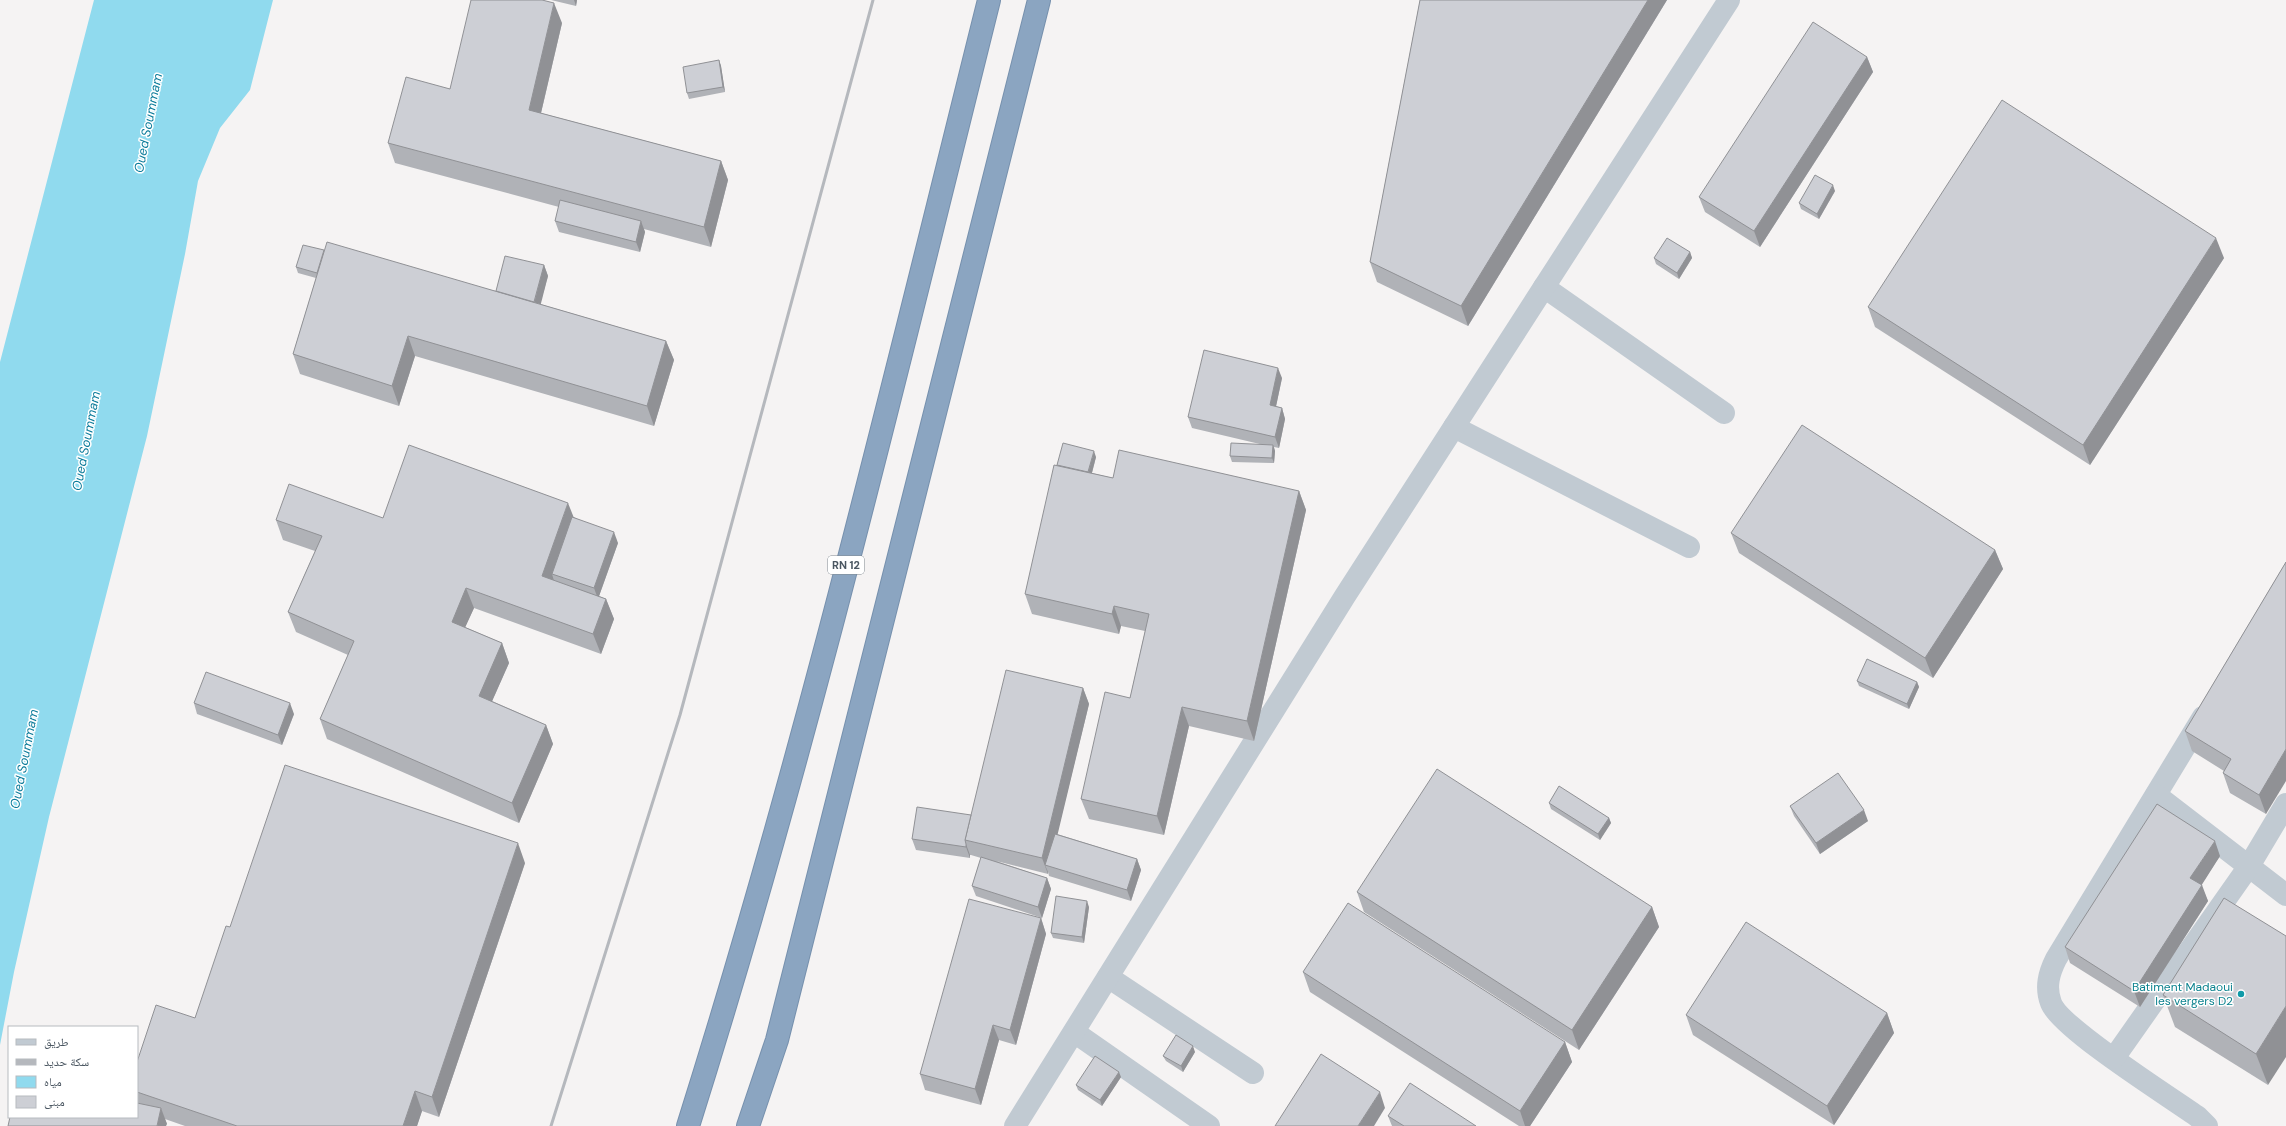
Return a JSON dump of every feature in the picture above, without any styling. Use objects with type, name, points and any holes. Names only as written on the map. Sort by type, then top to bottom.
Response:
[{"type":"highway","name":"RN 12","points":[[688,1126],[788,786],[906,334],[989,0]]},
{"type":"highway","points":[[748,1126],[779,1032],[1039,0]]},
{"type":"street","points":[[1016,1126],[1345,596],[1730,0]]},
{"type":"street","points":[[1544,287],[1724,413]]},
{"type":"street","points":[[1454,427],[1689,547]]},
{"type":"street","points":[[2207,1126],[2186,1109],[2114,1058],[2058,1014],[2051,1004],[2048,981],[2056,959],[2213,702]]},
{"type":"street","points":[[2156,795],[2286,895]]},
{"type":"street","points":[[2114,1058],[2249,866],[2286,804]]},
{"type":"street","points":[[1108,977],[1253,1073]]},
{"type":"street","points":[[1074,1032],[1208,1126]]},
{"type":"water","name":"Oued Soummam","points":[[94,0],[273,0],[250,90],[220,128],[198,181],[185,254],[147,436],[49,817],[14,972],[0,1045],[0,362]]},
{"type":"building","points":[[471,0],[542,0],[554,3],[529,110],[721,161],[704,227],[388,143],[406,77],[450,89]]},
{"type":"building","points":[[1420,0],[1648,0],[1461,306],[1370,262]]},
{"type":"building","points":[[1813,22],[1867,57],[1754,231],[1699,197]]},
{"type":"building","points":[[719,60],[723,87],[687,93],[683,67]]},
{"type":"building","points":[[2002,100],[2216,238],[2083,445],[1868,307]]},
{"type":"building","points":[[1815,175],[1833,185],[1817,214],[1799,203]]},
{"type":"building","points":[[560,200],[641,221],[636,242],[555,221]]},
{"type":"building","points":[[1667,238],[1690,252],[1677,273],[1654,258]]},
{"type":"building","points":[[327,242],[666,341],[647,406],[408,336],[392,386],[293,354]]},
{"type":"building","points":[[303,245],[324,250],[317,273],[296,267]]},
{"type":"building","points":[[505,256],[544,265],[534,302],[496,291]]},
{"type":"building","points":[[1204,350],[1278,368],[1270,405],[1282,408],[1275,437],[1188,417]]},
{"type":"building","points":[[1802,425],[1995,550],[1925,658],[1731,533]]},
{"type":"building","points":[[1063,443],[1094,451],[1088,472],[1057,465]]},
{"type":"building","points":[[1231,443],[1273,445],[1272,458],[1230,456]]},
{"type":"building","points":[[409,445],[568,503],[542,576],[606,599],[593,634],[466,588],[452,622],[502,643],[479,696],[546,725],[512,803],[320,719],[354,641],[288,612],[322,536],[276,520],[289,484],[383,518]]},
{"type":"building","points":[[1119,450],[1299,491],[1247,721],[1182,707],[1157,816],[1081,799],[1105,692],[1130,698],[1149,614],[1114,606],[1112,614],[1025,594],[1054,465],[1113,478]]},
{"type":"building","points":[[572,517],[614,532],[594,588],[552,574]]},
{"type":"building","points":[[2286,562],[2286,749],[2259,795],[2223,773],[2231,759],[2185,731]]},
{"type":"building","points":[[1867,659],[1917,682],[1907,704],[1857,681]]},
{"type":"building","points":[[1006,670],[1083,688],[1042,858],[965,840]]},
{"type":"building","points":[[206,672],[290,703],[278,735],[194,703]]},
{"type":"building","points":[[285,765],[518,843],[432,1097],[415,1091],[403,1126],[237,1126],[138,1092],[138,1059],[156,1005],[195,1018],[226,926],[230,927]]},
{"type":"building","points":[[1437,769],[1652,907],[1572,1030],[1357,892]]},
{"type":"building","points":[[1838,773],[1864,810],[1816,843],[1790,806]]},
{"type":"building","points":[[1559,786],[1609,818],[1598,834],[1549,803]]},
{"type":"building","points":[[2157,804],[2215,841],[2190,878],[2202,885],[2134,991],[2065,947]]},
{"type":"building","points":[[917,807],[971,815],[965,840],[966,847],[912,839]]},
{"type":"building","points":[[1055,834],[1137,859],[1127,890],[1045,865]]},
{"type":"building","points":[[981,857],[1047,878],[1038,907],[972,886]]},
{"type":"building","points":[[1056,896],[1087,901],[1082,937],[1051,933]]},
{"type":"building","name":"Batiment Madaoui les vergers D2","points":[[2224,898],[2286,936],[2286,1006],[2256,1054],[2163,995]]},
{"type":"building","points":[[969,899],[1041,918],[1010,1030],[993,1025],[975,1089],[920,1074]]},
{"type":"building","points":[[1348,903],[1565,1042],[1520,1111],[1303,972]]},
{"type":"building","points":[[1746,922],[1887,1013],[1827,1106],[1686,1015]]},
{"type":"building","points":[[1176,1035],[1193,1046],[1181,1066],[1163,1056]]},
{"type":"building","points":[[1321,1054],[1380,1092],[1358,1126],[1275,1126]]},
{"type":"building","points":[[1095,1056],[1119,1072],[1100,1100],[1076,1085]]},
{"type":"building","points":[[1410,1083],[1476,1126],[1404,1126],[1388,1116]]},
{"type":"building","points":[[138,1103],[161,1108],[157,1126],[8,1126],[10,1118],[138,1118]]},
{"type":"railway","points":[[551,1126],[680,715],[873,0]]},
{"type":"place","name":"Batiment Madaoui les vergers D2","points":[[2241,994]]}]
